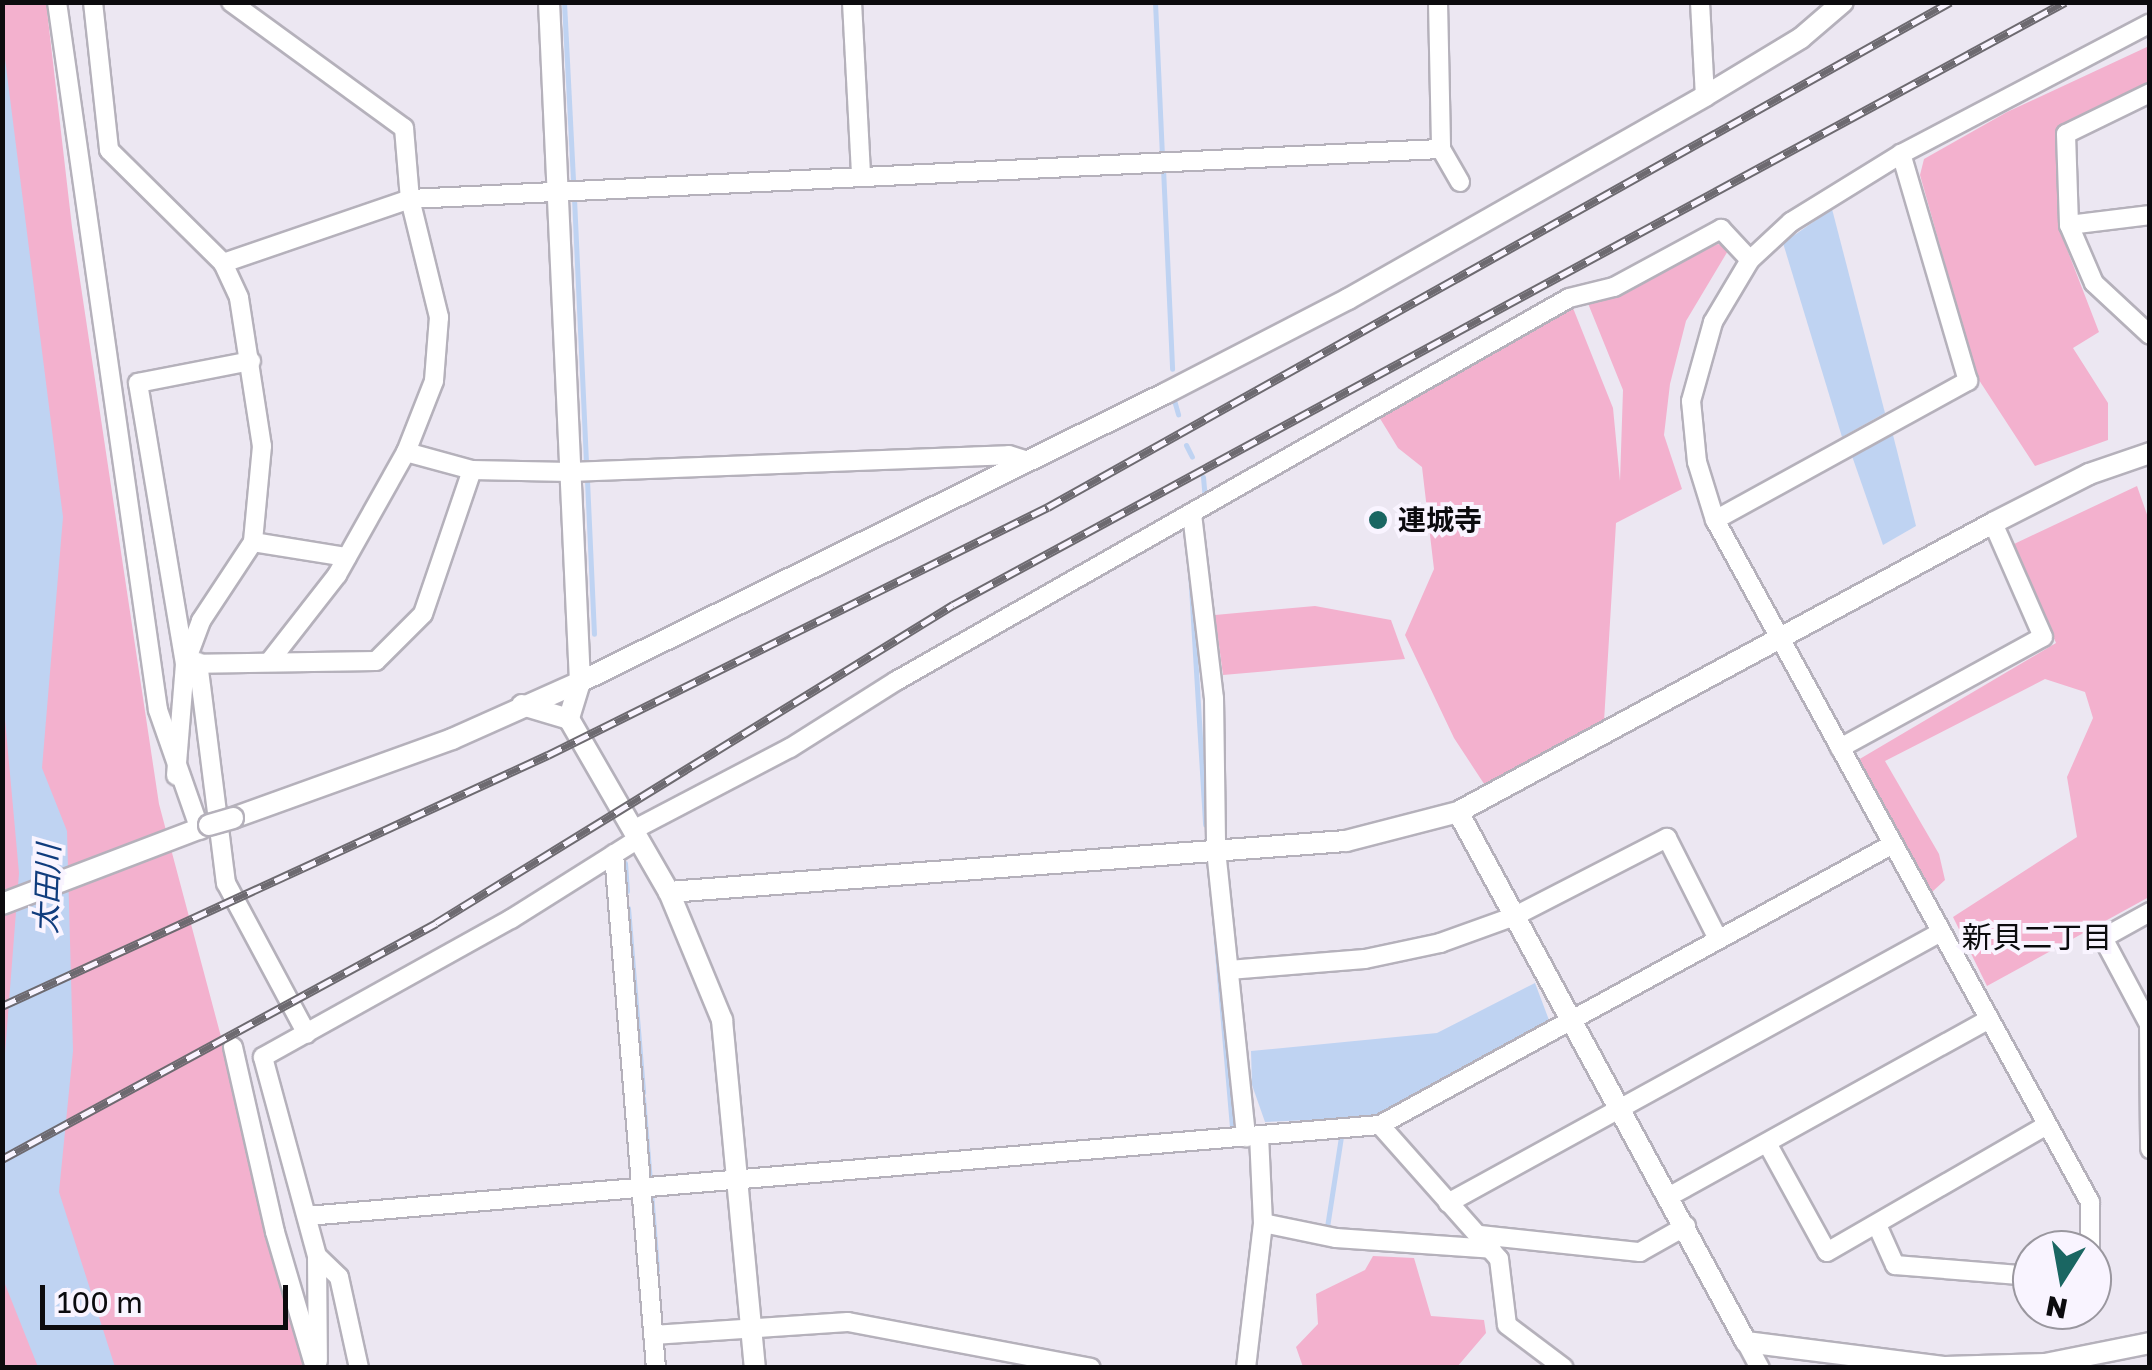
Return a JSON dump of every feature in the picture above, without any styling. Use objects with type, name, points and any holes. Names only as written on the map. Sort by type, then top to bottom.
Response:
[{"type":"street","points":[[57,2],[158,710],[176,776],[204,827]]},
{"type":"street","points":[[92,2],[108,150],[223,262],[239,298],[262,446],[253,542],[201,621],[176,776]]},
{"type":"street","points":[[231,2],[404,128],[410,199],[439,317],[434,381],[406,452],[346,557],[269,662]]},
{"type":"street","points":[[256,2],[257,24]]},
{"type":"street","points":[[549,2],[580,682],[569,719]]},
{"type":"street","points":[[852,2],[860,176]]},
{"type":"street","points":[[1438,2],[1441,148],[1460,182]]},
{"type":"street","points":[[1700,2],[1705,96]]},
{"type":"street","points":[[2,904],[452,739],[580,682],[1028,462],[1348,299],[1705,96],[1801,38],[1843,2]]},
{"type":"street","points":[[2090,1230],[2090,1202],[1716,520],[1697,462],[1692,401],[1706,337],[1750,260],[1792,222],[1900,154],[2150,22]]},
{"type":"street","points":[[2150,93],[2066,134],[2070,225],[2094,283],[2150,335]]},
{"type":"street","points":[[223,262],[410,199],[1441,148]]},
{"type":"street","points":[[1716,520],[1968,381],[1900,154]]},
{"type":"street","points":[[2070,225],[2150,216]]},
{"type":"street","points":[[316,1368],[318,1256],[263,1058],[614,854],[635,834],[1569,298],[1614,287],[1721,229],[1750,260]]},
{"type":"street","points":[[251,361],[138,383],[192,663],[226,884],[306,1034]]},
{"type":"street","points":[[406,452],[472,470],[570,472],[1009,454],[1028,462]]},
{"type":"street","points":[[669,892],[1346,841],[1458,812],[1993,523],[2089,474],[2150,453]]},
{"type":"street","points":[[192,663],[376,661],[423,614],[472,470]]},
{"type":"street","points":[[1192,514],[1214,698],[1216,850],[1263,1223],[1246,1368]]},
{"type":"street","points":[[1840,748],[2043,637],[1993,523]]},
{"type":"street","points":[[253,542],[346,557]]},
{"type":"street","points":[[522,705],[569,719],[669,892],[722,1020],[755,1368]]},
{"type":"street","points":[[1458,812],[1670,1196],[1760,1368]]},
{"type":"street","points":[[1229,970],[1365,959],[1440,943],[1515,916],[1668,838],[1718,939]]},
{"type":"street","points":[[306,1216],[1380,1126],[1893,844]]},
{"type":"street","points":[[614,854],[656,1368]]},
{"type":"street","points":[[2150,912],[2103,938],[2150,1024],[2150,1149]]},
{"type":"street","points":[[1448,1202],[1941,932]]},
{"type":"street","points":[[1670,1196],[1989,1019]]},
{"type":"street","points":[[233,1047],[275,1232],[316,1368]]},
{"type":"street","points":[[1767,1143],[1827,1252],[2047,1124]]},
{"type":"street","points":[[1380,1126],[1486,1242],[1505,1278],[1501,1311],[1507,1324],[1564,1368]]},
{"type":"street","points":[[1263,1223],[1372,1242],[1486,1242],[1640,1252],[1686,1226]]},
{"type":"street","points":[[1878,1225],[1895,1266],[2012,1275]]},
{"type":"street","points":[[318,1256],[338,1277],[359,1368]]},
{"type":"street","points":[[653,1334],[752,1324],[848,1322],[1092,1368]]},
{"type":"street","points":[[1746,1342],[1945,1368],[2046,1366],[2150,1343]]},
{"type":"shaded area","points":[[46,2],[72,227],[159,804],[309,1367],[3,1368],[2,3]]},
{"type":"shaded area","points":[[2149,46],[2149,85],[2058,127],[2060,231],[2099,332],[2073,348],[2108,403],[2108,440],[2035,466],[1977,377],[1920,175],[1924,159],[2007,112]]},
{"type":"shaded area","points":[[1718,244],[1729,249],[1686,321],[1670,384],[1664,435],[1682,489],[1616,523],[1603,738],[1492,796],[1454,738],[1405,635],[1434,569],[1422,467],[1398,448],[1373,407],[1569,298],[1613,408],[1620,481],[1623,390],[1587,301]]},
{"type":"shaded area","points":[[2137,486],[2150,523],[2149,897],[1987,986],[1953,917],[2077,837],[2067,777],[2093,718],[2085,692],[2045,679],[1885,761],[1939,854],[1945,880],[1932,892],[1858,760],[2056,643],[2014,544]]},
{"type":"shaded area","points":[[1315,606],[1391,620],[1405,659],[1223,675],[1215,615]]},
{"type":"shaded area","points":[[1373,1256],[1414,1258],[1431,1316],[1484,1320],[1486,1333],[1457,1367],[1303,1367],[1296,1347],[1318,1324],[1316,1294],[1365,1270]]},
{"type":"water","name":"太田川","points":[[2,35],[63,517],[42,768],[67,831],[73,1051],[59,1192],[115,1367],[38,1367],[3,1279],[3,1079],[19,873],[2,686]]},
{"type":"water","points":[[1832,209],[1885,413],[1842,437],[1783,243]]},
{"type":"water","points":[[1893,435],[1916,526],[1883,545],[1852,456]]},
{"type":"water","points":[[1535,983],[1549,1020],[1374,1117],[1265,1122],[1252,1085],[1251,1051],[1437,1033]]},
{"type":"waterway","points":[[564,2],[573,180]]},
{"type":"waterway","points":[[1155,2],[1162,155]]},
{"type":"waterway","points":[[1163,168],[1172,369]]},
{"type":"waterway","points":[[574,198],[586,464]]},
{"type":"waterway","points":[[1174,400],[1178,414]]},
{"type":"waterway","points":[[1186,445],[1192,457]]},
{"type":"waterway","points":[[1203,477],[1205,498]]},
{"type":"waterway","points":[[587,480],[594,634]]},
{"type":"waterway","points":[[1189,553],[1205,825]]},
{"type":"waterway","points":[[625,863],[627,891]]},
{"type":"waterway","points":[[1212,894],[1232,1128]]},
{"type":"waterway","points":[[628,908],[643,1092]]},
{"type":"waterway","points":[[643,1098],[650,1182]]},
{"type":"waterway","points":[[1327,1227],[1341,1137]]},
{"type":"waterway","points":[[651,1192],[657,1270]]},
{"type":"railway","points":[[2,1006],[548,755],[1048,507],[1950,2]]},
{"type":"railway","points":[[2,1159],[436,923],[953,605],[2065,2]]},
{"type":"place","name":"連城寺","points":[[1378,520]]},
{"type":"district","name":"新貝二丁目","points":[[2037,937]]}]
